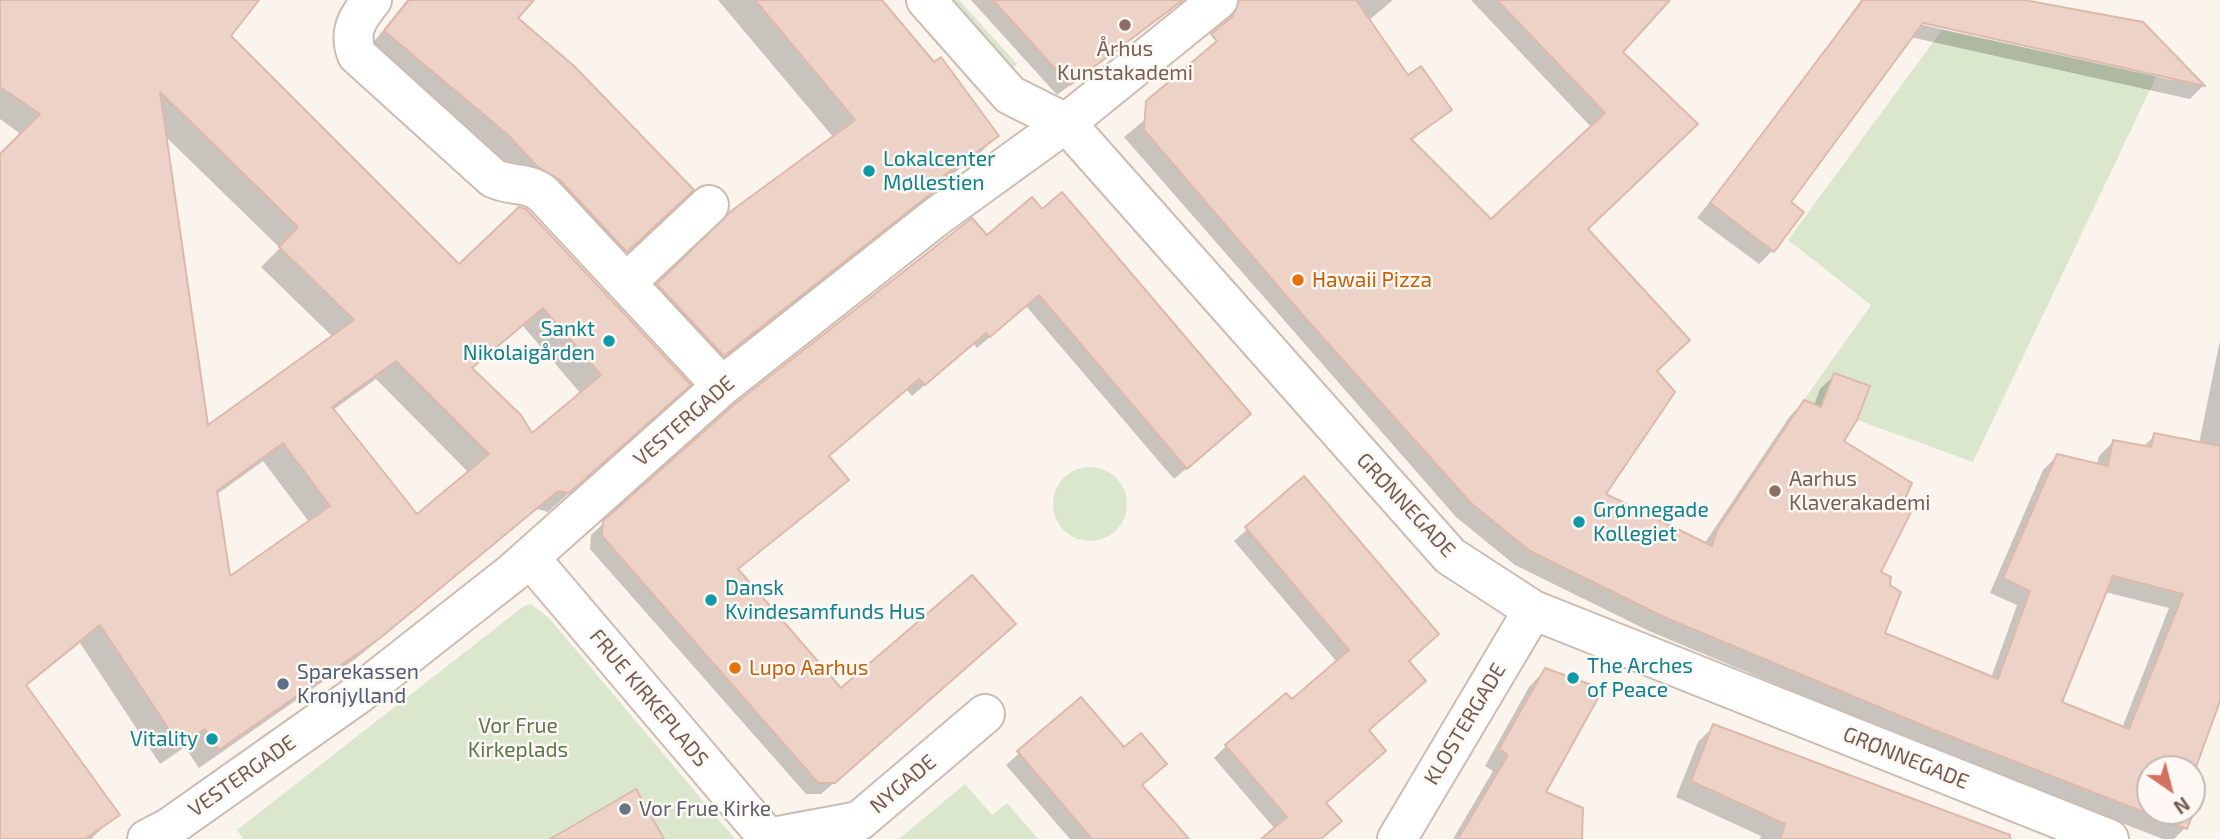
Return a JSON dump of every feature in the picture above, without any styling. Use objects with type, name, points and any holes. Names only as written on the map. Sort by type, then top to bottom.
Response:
[{"type":"street","points":[[372,0],[357,18],[352,41],[357,55],[493,178],[502,183],[531,185],[543,194],[722,386]]},
{"type":"street","name":"GRØNNEGADE","points":[[926,0],[1010,95],[1066,122],[1450,556],[1533,610],[2109,839]]},
{"type":"street","name":"VESTERGADE","points":[[159,833],[357,695],[530,558],[722,386],[936,217],[1066,122],[1219,0]]},
{"type":"street","points":[[626,282],[709,205]]},
{"type":"street","name":"FRUE KIRKEPLADS","points":[[530,558],[768,838]]},
{"type":"street","name":"KLOSTERGADE","points":[[1398,839],[1533,610]]},
{"type":"street","name":"NYGADE","points":[[768,838],[859,821],[985,714]]},
{"type":"green space","points":[[946,0],[959,0],[1017,64],[1009,71]]},
{"type":"green space","points":[[1942,30],[2157,75],[1973,462],[1857,420],[1869,385],[1835,373],[1821,407],[1804,400],[1871,305],[1788,240]]},
{"type":"green space","points":[[1083,467],[1097,467],[1111,473],[1121,483],[1127,504],[1121,525],[1111,535],[1097,541],[1083,541],[1069,535],[1059,525],[1053,511],[1053,497],[1059,483],[1069,473]]},
{"type":"green space","name":"Vor Frue Kirkeplads","points":[[531,604],[548,617],[735,839],[664,839],[636,790],[550,839],[243,839],[237,830],[524,606]]},
{"type":"green space","points":[[965,784],[992,815],[1007,803],[1038,839],[899,839]]},
{"type":"building","points":[[0,0],[259,0],[231,36],[459,264],[519,207],[526,209],[691,385],[569,493],[558,491],[380,638],[219,750],[205,729],[180,746],[100,625],[26,685],[120,815],[85,839],[0,839],[0,154],[40,114],[0,87]],"holes":[[[160,92],[298,227],[279,247],[354,320],[208,425]],[[543,308],[601,375],[532,433],[521,415],[472,368]],[[396,361],[489,454],[417,514],[332,407]],[[283,443],[330,506],[230,576],[217,491]]]},
{"type":"building","points":[[409,0],[534,0],[518,18],[574,66],[694,190],[627,252],[559,179],[538,167],[507,134],[384,31]]},
{"type":"building","name":"Lokalcenter Møllestien","points":[[755,0],[882,0],[934,62],[941,57],[999,136],[938,180],[942,185],[724,356],[657,284],[730,212],[855,120]]},
{"type":"building","points":[[993,0],[1183,0],[1070,85]]},
{"type":"building","points":[[1239,0],[1356,0],[1408,75],[1421,66],[1452,110],[1411,139],[1491,219],[1605,113],[1497,0],[1670,0],[1623,52],[1698,124],[1588,229],[1690,340],[1657,371],[1675,392],[1606,494],[1712,546],[1718,528],[1804,400],[1821,407],[1834,373],[1870,386],[1857,420],[1844,441],[1912,483],[1904,501],[1914,506],[1881,572],[1891,577],[1890,585],[1901,592],[1885,633],[1998,679],[2030,591],[2003,578],[2057,454],[2108,466],[2113,440],[2151,447],[2154,433],[2220,446],[2220,701],[2200,755],[2136,755],[2136,809],[1929,728],[1664,617],[1530,551],[1471,503],[1307,320],[1144,130],[1146,101],[1217,41],[1211,34],[1232,17]],"holes":[[[2113,576],[2183,594],[2129,729],[2062,702]]]},
{"type":"building","points":[[1863,0],[2024,0],[2143,22],[2205,86],[1923,23],[1791,202],[1804,212],[1774,252],[1710,203]]},
{"type":"building","points":[[1062,192],[1251,414],[1187,469],[1039,295],[990,337],[986,333],[925,385],[919,379],[829,456],[849,480],[738,569],[841,688],[972,575],[1016,624],[835,783],[818,783],[602,536],[603,521],[736,403],[972,218],[987,235],[1032,197],[1042,209]]},
{"type":"building","points":[[1304,476],[1439,634],[1409,661],[1426,681],[1369,730],[1386,751],[1326,803],[1342,821],[1321,839],[1261,839],[1287,817],[1225,745],[1286,693],[1292,699],[1349,650],[1245,527]]},
{"type":"building","points":[[1545,668],[1603,689],[1546,792],[1583,808],[1582,839],[1458,839],[1508,755],[1499,749]]},
{"type":"building","points":[[1081,697],[1124,747],[1141,733],[1167,764],[1142,785],[1189,839],[1092,839],[1017,751]]},
{"type":"building","points":[[1713,724],[2010,835],[2009,839],[1780,839],[1785,824],[1691,781]]},
{"type":"building","name":"Vor Frue Kirke","points":[[636,789],[664,839],[550,839],[614,802]]},
{"type":"place","name":"Århus Kunstakademi","points":[[1125,25]]},
{"type":"place","name":"Lokalcenter Møllestien","points":[[869,171]]},
{"type":"place","name":"Hawaii Pizza","points":[[1298,280]]},
{"type":"place","name":"Sankt Nikolaigården","points":[[609,341]]},
{"type":"place","name":"Aarhus Klaverakademi","points":[[1775,491]]},
{"type":"place","name":"Grønnegade Kollegiet","points":[[1579,522]]},
{"type":"place","name":"Dansk Kvindesamfunds Hus","points":[[711,600]]},
{"type":"place","name":"Lupo Aarhus","points":[[735,668]]},
{"type":"place","name":"The Arches of Peace","points":[[1573,678]]},
{"type":"place","name":"Sparekassen Kronjylland","points":[[283,684]]},
{"type":"place","name":"Vitality","points":[[212,739]]},
{"type":"place","name":"Vor Frue Kirke","points":[[625,809]]}]
